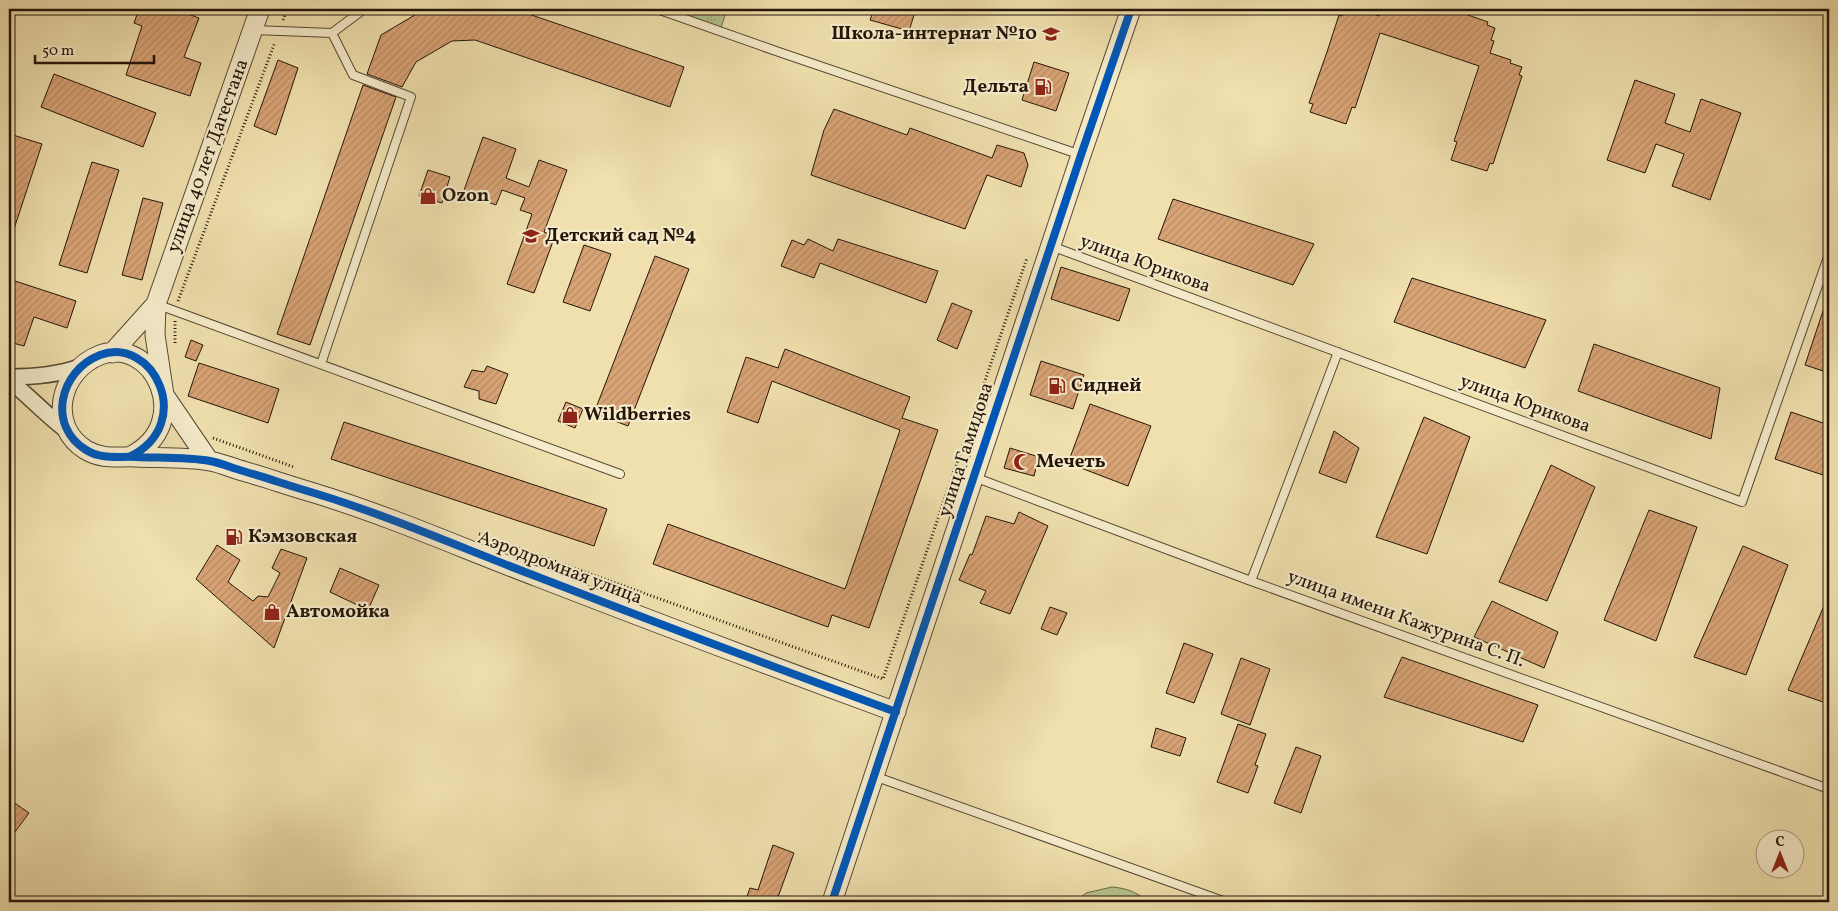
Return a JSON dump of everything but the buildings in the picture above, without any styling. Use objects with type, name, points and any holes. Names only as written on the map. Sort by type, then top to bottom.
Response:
[{"type":"street","name":"улица 40 лет Дагестана","points":[[156,304],[260,9]]},
{"type":"street","name":"улица Гамидова","points":[[832,902],[1131,9]]},
{"type":"street","points":[[112,353],[156,304]]},
{"type":"street","points":[[9,378],[54,421],[70,433],[84,449],[102,457],[131,456],[146,448],[155,437],[164,416],[164,395],[155,335],[156,304]]},
{"type":"street","points":[[9,378],[37,377],[66,371],[80,367],[101,355],[112,353],[127,355],[140,361],[158,381],[164,395],[209,461]]},
{"type":"street","points":[[70,433],[64,418],[62,400],[68,382],[80,367]]},
{"type":"street","name":"Аэродромная улица","points":[[131,456],[209,461],[340,501],[696,639],[896,712]]},
{"type":"lane","points":[[253,30],[332,33],[364,9]]},
{"type":"lane","points":[[657,9],[1081,155]]},
{"type":"lane","points":[[321,364],[411,96],[352,75],[332,33]]},
{"type":"lane","name":"улица Юрикова","points":[[1051,246],[1742,502],[1829,254]]},
{"type":"lane","points":[[156,304],[620,474]]},
{"type":"lane","points":[[1252,581],[1338,352]]},
{"type":"lane","name":"улица имени Кажурина С. П.","points":[[974,477],[1252,581],[1829,789]]},
{"type":"lane","points":[[874,776],[1226,902]]},
{"type":"path","points":[[175,348],[174,310],[287,9]]},
{"type":"path","points":[[479,534],[883,679],[1028,253]]},
{"type":"path","points":[[206,436],[300,470]]},
{"type":"green space","points":[[642,9],[727,9],[719,34]]},
{"type":"green space","points":[[1112,887],[1131,891],[1148,902],[1075,902],[1086,893]]},
{"type":"cycle path","points":[[832,902],[1131,9]]},
{"type":"cycle path","points":[[131,456],[151,441],[161,423],[164,404],[160,386],[150,369],[136,358],[119,352],[100,355],[86,363],[75,373],[67,386],[63,400],[62,414],[66,427],[74,440],[92,453],[111,457],[183,458],[210,461],[342,502],[399,522],[672,628],[896,712]]},
{"type":"place","name":"Школа-интернат №10","points":[[1051,34]]},
{"type":"place","name":"Дельта","points":[[1043,87]]},
{"type":"place","name":"Ozon","points":[[428,196]]},
{"type":"place","name":"Детский сад №4","points":[[531,236]]},
{"type":"place","name":"Сидней","points":[[1057,386]]},
{"type":"place","name":"Wildberries","points":[[570,415]]},
{"type":"place","name":"Мечеть","points":[[1022,462]]},
{"type":"place","name":"Кэмзовская","points":[[234,537]]},
{"type":"place","name":"Автомойка","points":[[272,612]]}]
